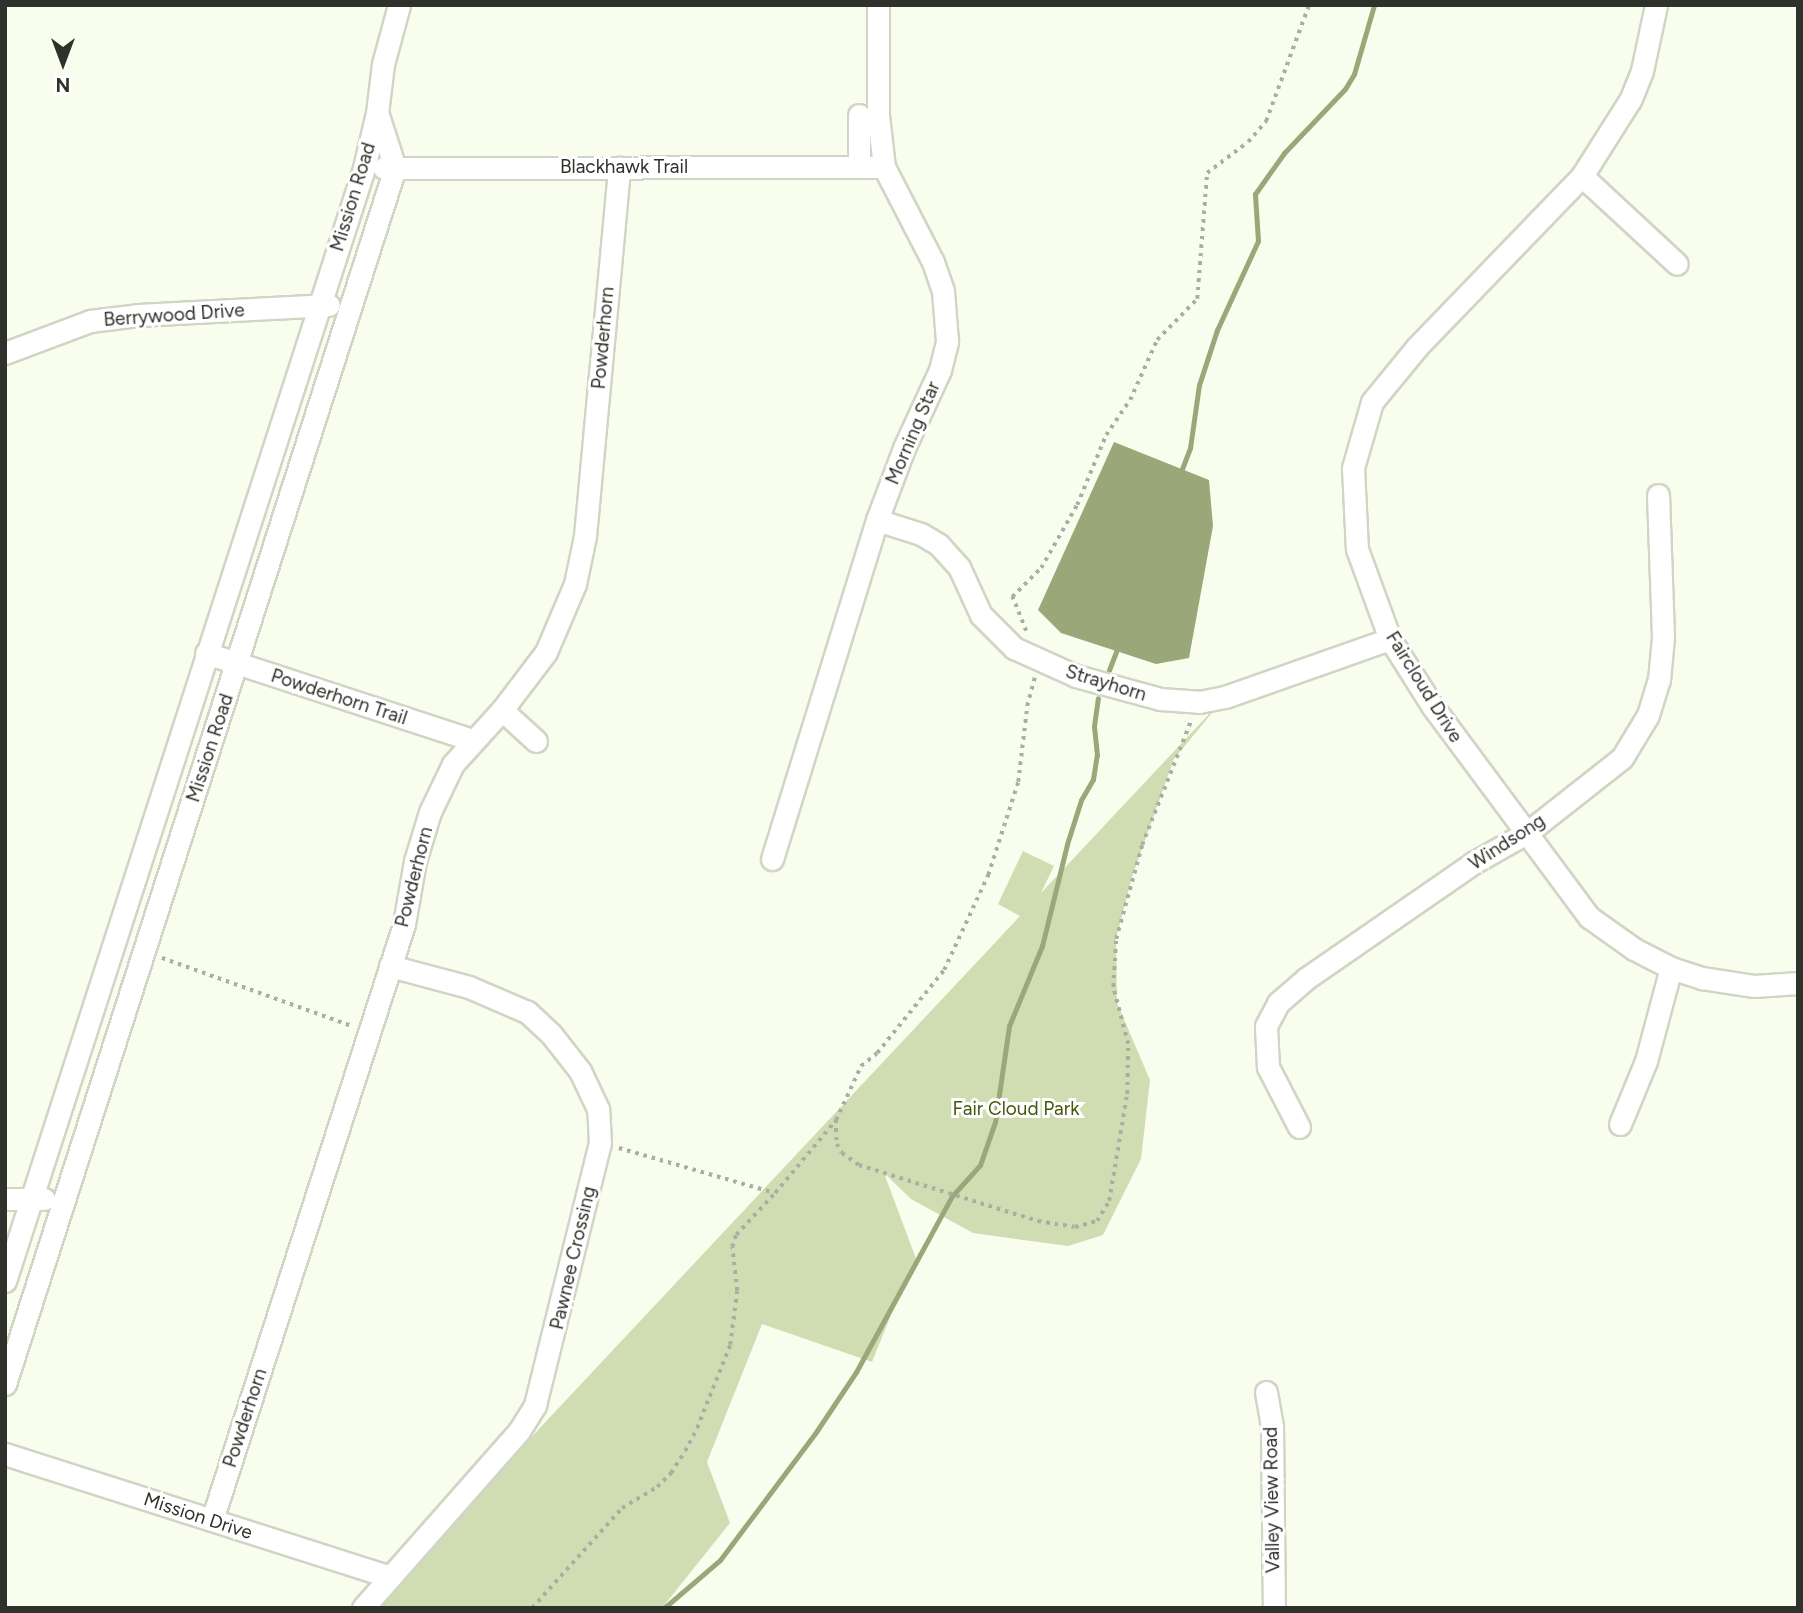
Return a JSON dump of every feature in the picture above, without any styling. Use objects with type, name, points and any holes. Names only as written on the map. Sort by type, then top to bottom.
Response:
[{"type":"street","name":"Mission Road","points":[[5,1281],[318,304],[364,169],[377,113],[383,64],[399,5]]},
{"type":"street","name":"Morning Star","points":[[772,859],[877,520],[904,448],[940,370],[947,341],[943,291],[933,262],[884,167],[878,115],[878,5]]},
{"type":"street","name":"Faircloud Drive","points":[[1656,5],[1642,71],[1630,100],[1582,176],[1417,347],[1372,402],[1353,468],[1357,548],[1390,639],[1433,707],[1528,832],[1588,917],[1634,950],[1671,968],[1702,978],[1754,986],[1798,983]]},
{"type":"street","name":"Mission Road","points":[[5,1384],[395,168],[377,113]]},
{"type":"street","points":[[859,115],[859,167]]},
{"type":"street","name":"Blackhawk Trail","points":[[364,169],[884,167]]},
{"type":"street","name":"Powderhorn","points":[[212,1520],[404,924],[415,861],[430,812],[453,764],[533,671],[558,631],[576,584],[581,558],[619,168]]},
{"type":"street","points":[[1582,176],[1677,264]]},
{"type":"street","name":"Berrywood Drive","points":[[5,353],[90,321],[138,315],[318,304],[349,307]]},
{"type":"street","name":"Windsong","points":[[1299,1126],[1268,1067],[1266,1026],[1278,1003],[1307,978],[1473,863],[1528,832],[1622,758],[1648,715],[1659,680],[1663,637],[1658,495]]},
{"type":"street","name":"Strayhorn","points":[[877,520],[921,534],[940,545],[959,566],[981,615],[991,628],[1014,648],[1039,662],[1076,676],[1160,699],[1199,702],[1225,697],[1390,639]]},
{"type":"street","name":"Powderhorn Trail","points":[[206,653],[472,740]]},
{"type":"street","points":[[502,710],[536,741]]},
{"type":"street","points":[[113,942],[143,951]]},
{"type":"street","name":"Pawnee Crossing","points":[[363,1608],[519,1431],[535,1405],[600,1143],[598,1109],[586,1081],[551,1034],[527,1012],[469,987],[390,966]]},
{"type":"street","points":[[1620,1124],[1646,1061],[1671,968]]},
{"type":"street","points":[[5,1199],[64,1199]]},
{"type":"street","name":"Valley View Road","points":[[1266,1392],[1272,1425],[1274,1608]]},
{"type":"street","name":"Mission Drive","points":[[5,1454],[390,1577]]},
{"type":"path","points":[[1026,631],[1012,597],[1041,568],[1077,505],[1106,435],[1130,400],[1157,340],[1197,299],[1207,173],[1248,142],[1266,121],[1308,5]]},
{"type":"path","points":[[532,1608],[622,1508],[657,1487],[671,1473],[697,1428],[730,1345],[737,1291],[732,1247],[736,1235],[775,1194],[836,1120],[860,1066],[877,1053],[944,970],[988,875],[1018,782],[1027,706],[1039,662]]},
{"type":"path","points":[[836,1120],[837,1144],[842,1153],[859,1166],[1038,1221],[1075,1227],[1097,1221],[1109,1201],[1129,1068],[1125,1022],[1113,987],[1116,939],[1158,797],[1199,702]]},
{"type":"path","points":[[143,951],[369,1031]]},
{"type":"path","points":[[600,1143],[775,1194]]},
{"type":"green space","name":"Fair Cloud Park","points":[[1225,697],[1174,759],[1132,877],[1116,939],[1117,1003],[1150,1080],[1141,1159],[1103,1235],[1068,1246],[973,1233],[911,1199],[884,1173],[918,1264],[903,1285],[872,1362],[762,1324],[707,1462],[730,1523],[662,1608],[371,1608],[1020,916],[998,904],[1023,851],[1054,866],[1041,893]]},
{"type":"shaded area","points":[[1114,442],[1209,480],[1213,526],[1189,658],[1156,664],[1061,633],[1038,610]]},
{"type":"waterway","points":[[1180,474],[1190,448],[1199,385],[1217,330],[1258,241],[1255,194],[1284,153],[1345,89],[1354,74],[1374,5]]},
{"type":"waterway","points":[[1109,670],[1118,647]]},
{"type":"waterway","points":[[664,1608],[720,1560],[816,1432],[856,1372],[952,1196],[980,1165],[995,1122],[1009,1026],[1042,946],[1067,844],[1081,800],[1093,779],[1097,755],[1094,726],[1098,698]]}]
